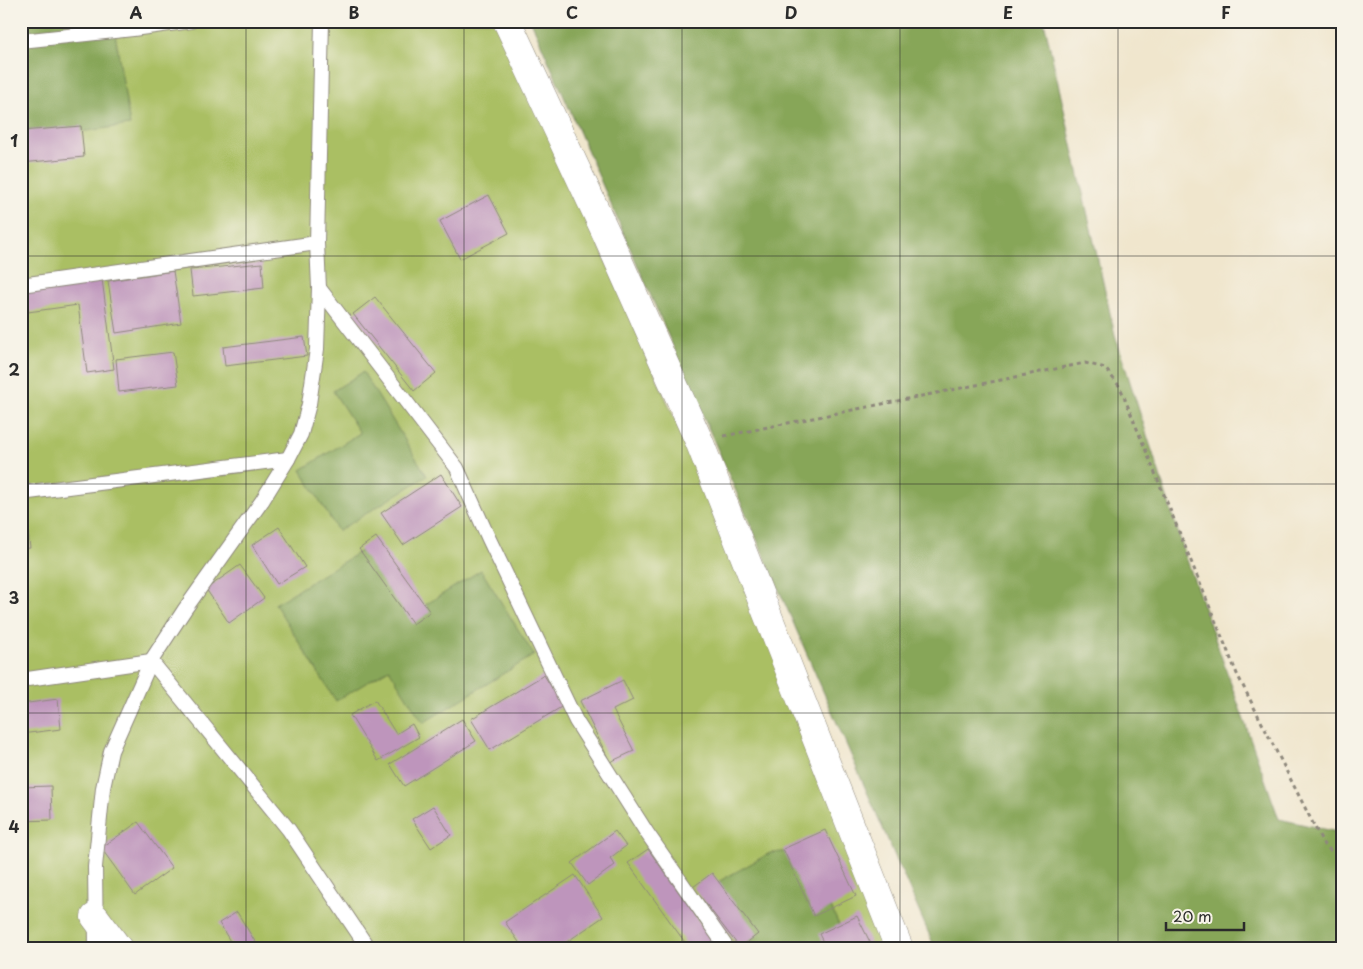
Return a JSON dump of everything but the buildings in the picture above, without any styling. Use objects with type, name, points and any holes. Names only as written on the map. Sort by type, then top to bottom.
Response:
[{"type":"street","points":[[507,21],[606,233],[699,441],[899,948]]},
{"type":"street","points":[[95,917],[118,948]]},
{"type":"lane","points":[[21,41],[191,21]]},
{"type":"lane","points":[[96,948],[95,867],[103,788],[111,751],[151,661],[185,609],[262,501],[288,459],[300,434],[309,404],[317,348],[319,288],[317,243],[322,21]]},
{"type":"lane","points":[[21,285],[317,243]]},
{"type":"lane","points":[[319,288],[457,468],[488,538],[576,722],[648,833],[727,948]]},
{"type":"lane","points":[[21,493],[288,459]]},
{"type":"lane","points":[[21,680],[151,661]]},
{"type":"lane","points":[[151,661],[289,830],[368,948]]},
{"type":"path","points":[[699,441],[1085,363],[1105,368],[1120,387],[1237,674],[1324,845],[1342,860]]},
{"type":"green space","points":[[21,21],[501,21],[906,948],[21,948]]},
{"type":"green space","points":[[21,21],[113,21],[130,125],[21,140]]},
{"type":"green space","points":[[531,21],[1044,21],[1115,335],[1186,557],[1279,819],[1342,833],[1342,948],[935,948]]},
{"type":"green space","points":[[363,372],[427,476],[338,531],[301,470],[360,433],[333,391]]},
{"type":"green space","points":[[372,544],[414,612],[481,570],[534,655],[423,723],[389,669],[336,701],[275,604]]},
{"type":"green space","points":[[806,850],[849,948],[743,948],[707,888],[770,853]]}]
